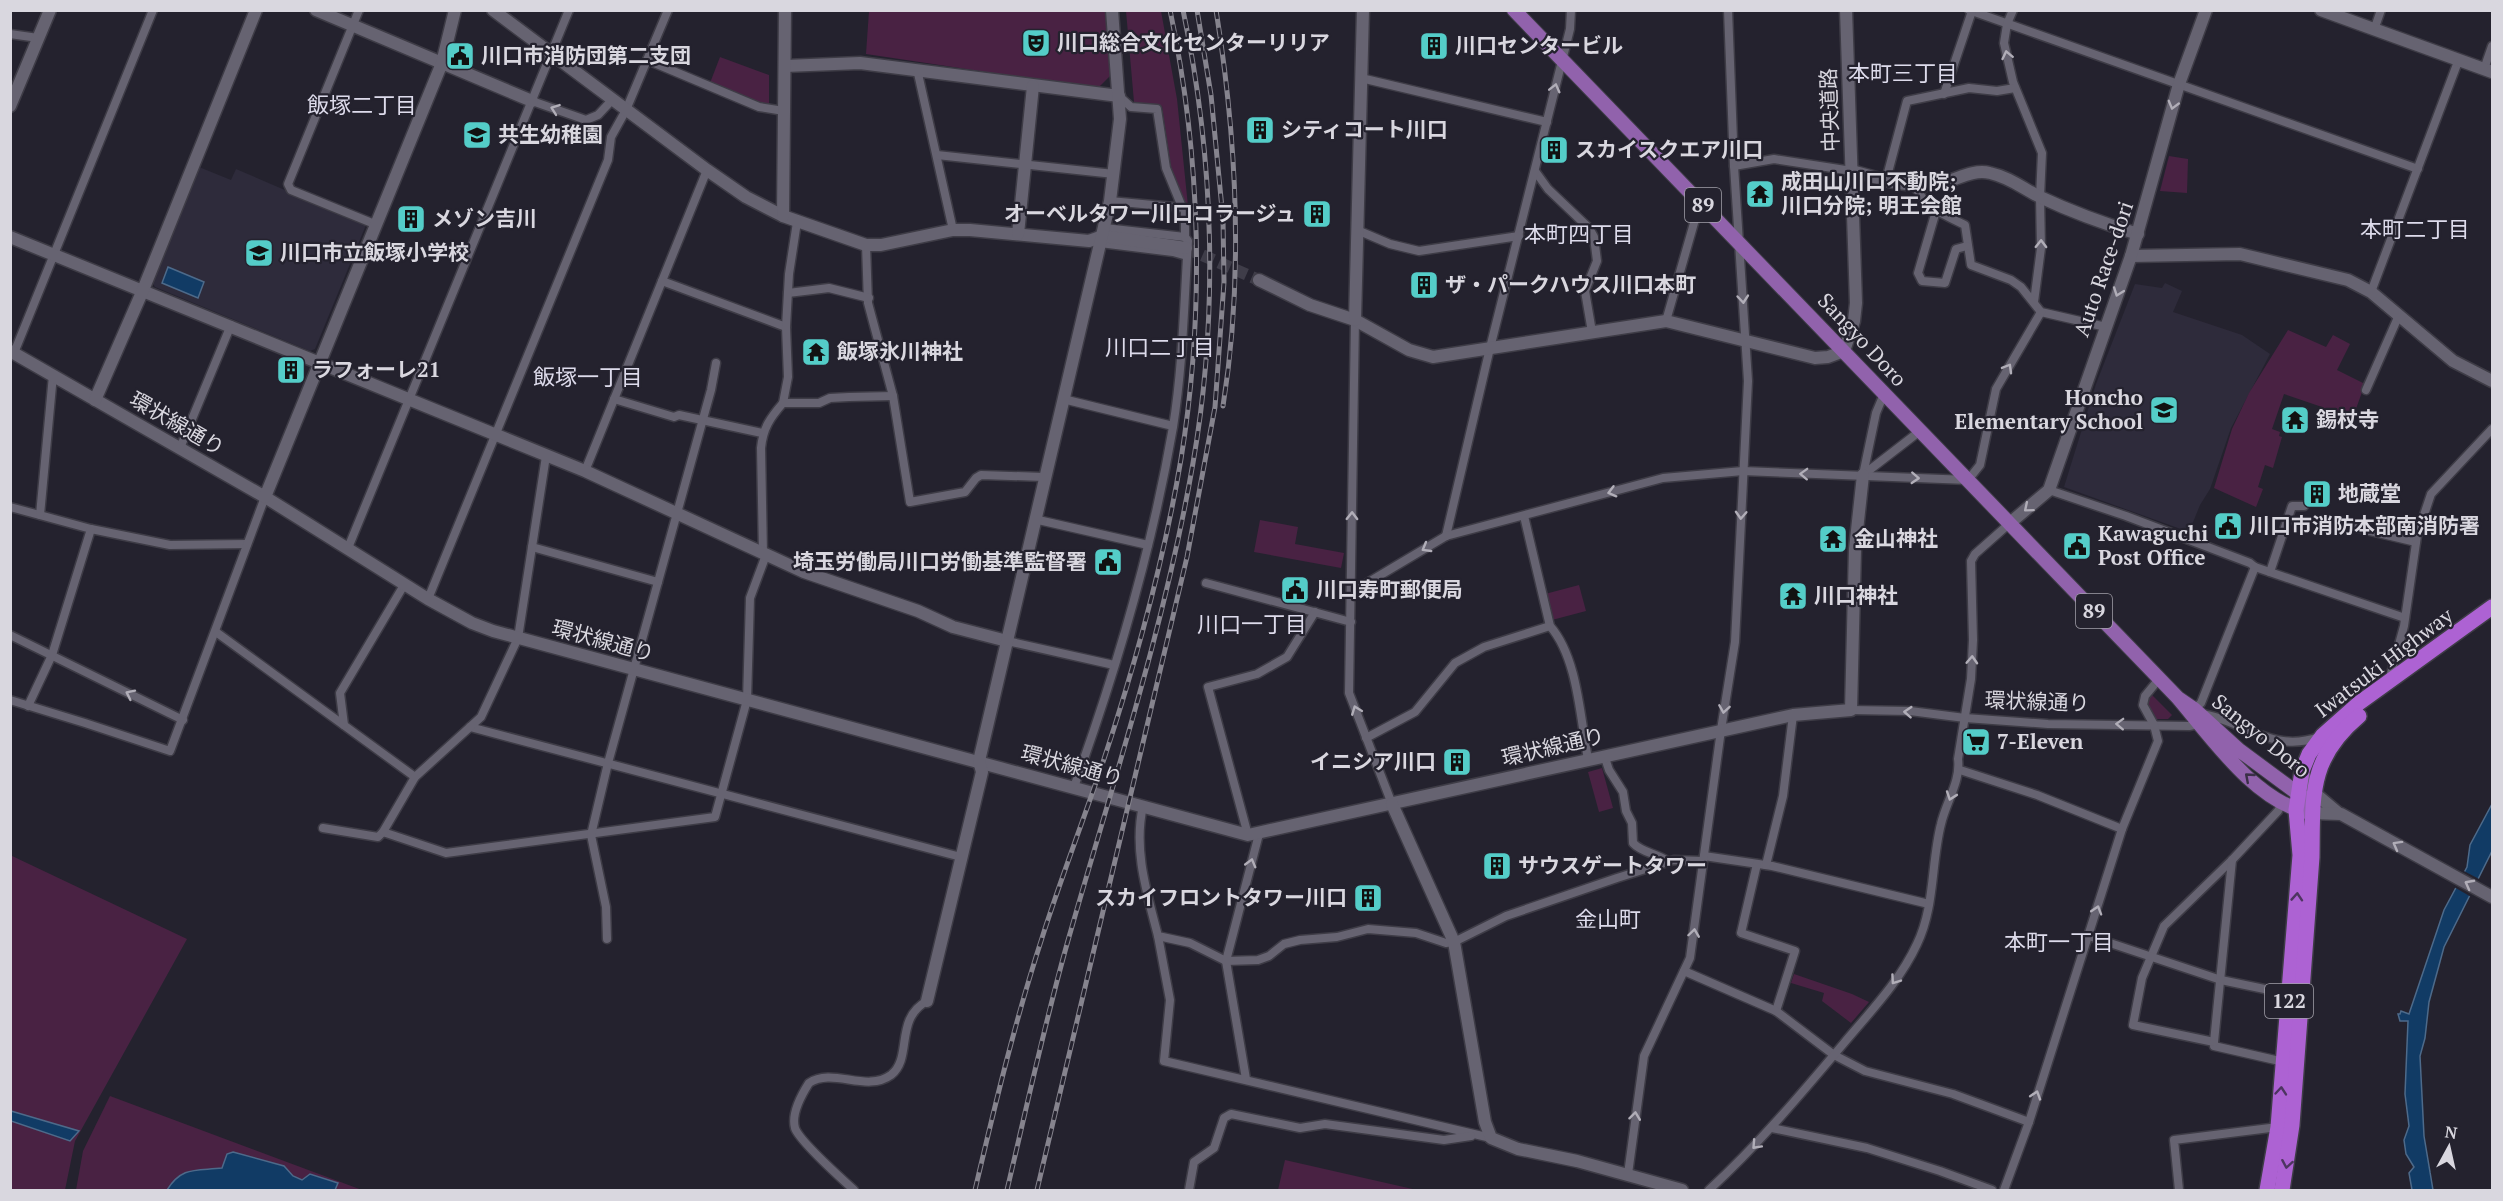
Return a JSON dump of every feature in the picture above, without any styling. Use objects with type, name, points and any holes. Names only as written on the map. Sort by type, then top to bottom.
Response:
[{"type":"highway","name":"Iwatsuki Highway","points":[[2298,793],[2302,771],[2309,754],[2323,735],[2359,703],[2493,607]]},
{"type":"highway","name":"Iwatsuki Highway","points":[[2314,793],[2322,760],[2347,725],[2493,619]]},
{"type":"highway","name":"122","points":[[2282,1191],[2290,1150],[2312,857],[2304,812],[2298,793]]},
{"type":"highway","name":"122","points":[[2267,1191],[2278,1127],[2304,812],[2314,793]]},
{"type":"main road","name":"Sangyo Doro","points":[[1514,10],[2178,698],[2239,750],[2298,793]]},
{"type":"main road","name":"Sangyo Doro","points":[[2197,715],[2231,761],[2282,803],[2304,812]]},
{"type":"street","points":[[10,106],[50,10]]},
{"type":"street","points":[[12,352],[55,255],[153,10]]},
{"type":"street","points":[[95,399],[256,10]]},
{"type":"street","points":[[316,10],[532,101],[586,120],[598,115],[612,100]]},
{"type":"street","points":[[359,10],[288,184],[291,190],[377,225]]},
{"type":"street","points":[[10,700],[170,752],[265,497],[442,63],[455,10]]},
{"type":"street","points":[[493,10],[707,170],[746,197],[797,222],[866,245],[881,245],[953,230],[970,230],[1089,241],[1103,236],[1186,247]]},
{"type":"street","points":[[348,548],[569,10]]},
{"type":"street","points":[[428,599],[608,160],[611,137],[626,110],[668,10]]},
{"type":"street","points":[[783,216],[785,10]]},
{"type":"street","points":[[854,1191],[798,1134],[795,1120],[801,1099],[809,1083],[825,1076],[867,1081],[889,1076],[894,1072],[899,1061],[910,1014],[916,1007],[927,1001],[982,772],[979,761],[1034,519],[1110,201],[1119,135],[1119,96],[1112,10]]},
{"type":"street","points":[[1363,10],[1349,693],[1392,804],[1454,942],[1485,1122],[1491,1138]]},
{"type":"street","points":[[1446,536],[1490,348],[1570,29],[1571,10]]},
{"type":"street","points":[[1628,1174],[1644,1056],[1690,958],[1721,730],[1736,642],[1748,381],[1738,241],[1728,10]]},
{"type":"street","name":"中央道路","points":[[1844,351],[1854,321],[1856,303],[1846,10]]},
{"type":"street","points":[[2013,10],[2007,24],[2004,43],[2015,88],[2042,153],[2041,248],[2034,302]]},
{"type":"street","name":"Auto Race-dori","points":[[2049,490],[2132,256],[2179,84],[2206,10]]},
{"type":"street","points":[[2321,10],[2488,70],[2493,46]]},
{"type":"street","points":[[2374,30],[2381,10]]},
{"type":"street","points":[[1944,94],[1971,11],[2418,170]]},
{"type":"street","points":[[10,34],[38,39]]},
{"type":"street","points":[[2371,292],[2459,59]]},
{"type":"street","points":[[647,60],[759,107],[784,111]]},
{"type":"street","points":[[784,66],[860,63],[917,69],[1119,96],[1131,107],[1157,109],[1166,168],[1182,207],[1185,208],[1184,324],[1173,426],[1148,545],[1098,721],[1074,787]]},
{"type":"street","points":[[917,69],[953,230]]},
{"type":"street","points":[[1361,78],[1547,122]]},
{"type":"street","points":[[1018,234],[1032,86]]},
{"type":"street","points":[[1886,180],[1907,101],[1969,88],[1997,91],[2015,88]]},
{"type":"street","points":[[937,155],[1114,174]]},
{"type":"street","points":[[1734,166],[1774,159],[1852,171],[1886,180],[1914,184],[1942,183],[1959,176],[1989,173],[2008,179],[2094,220],[2138,234]]},
{"type":"street","points":[[585,471],[707,170]]},
{"type":"street","points":[[1535,171],[1548,189],[1589,228],[1594,237],[1597,261],[1585,291],[1592,333]]},
{"type":"street","points":[[1914,184],[1918,194],[1936,211],[1965,225],[1971,265],[2011,280],[2021,287],[2041,312],[2106,327]]},
{"type":"street","points":[[1110,201],[1182,207]]},
{"type":"street","points":[[1666,321],[1700,202]]},
{"type":"street","points":[[1936,211],[1918,273],[1919,278],[1946,283],[1956,249],[1967,246]]},
{"type":"street","points":[[383,832],[446,853],[716,817],[747,700],[750,598],[764,554],[762,433],[769,419],[783,403],[788,377],[786,327],[789,273],[797,222]]},
{"type":"street","points":[[1357,230],[1390,244],[1419,251],[1519,236]]},
{"type":"street","points":[[10,237],[585,471],[804,572],[918,611],[953,627],[1114,665]]},
{"type":"street","points":[[866,245],[869,298],[893,396],[910,502],[965,492],[976,478],[981,476],[1044,477]]},
{"type":"street","points":[[2132,256],[2240,254],[2348,280],[2371,292],[2453,360],[2493,381]]},
{"type":"street","points":[[1259,280],[1310,305],[1355,320],[1420,354],[1444,356],[1666,321],[1815,358],[1828,357],[1844,351]]},
{"type":"street","points":[[662,281],[786,327]]},
{"type":"street","points":[[788,293],[829,288],[869,298]]},
{"type":"street","points":[[1352,592],[1446,536],[1663,478],[1743,471],[1968,480],[1980,465],[1996,389],[2041,312]]},
{"type":"street","points":[[2366,390],[2398,315]]},
{"type":"street","points":[[180,448],[231,325]]},
{"type":"street","name":"環状線通り","points":[[12,352],[265,497],[404,585],[472,623],[635,670],[1254,834],[1793,715],[1851,710],[1910,711],[1965,718],[2048,724],[2189,726],[2197,715],[2212,715],[2262,738],[2295,741],[2310,740],[2323,735]]},
{"type":"street","points":[[607,939],[606,907],[591,835],[608,763],[711,390],[716,363]]},
{"type":"street","points":[[40,515],[53,375]]},
{"type":"street","points":[[1851,710],[1855,549],[1863,475],[1876,413],[1884,394]]},
{"type":"street","points":[[783,403],[819,403],[830,398],[893,396]]},
{"type":"street","points":[[614,399],[674,417],[679,415],[701,422],[762,433]]},
{"type":"street","points":[[1063,399],[1173,426]]},
{"type":"street","points":[[2389,681],[2405,618],[2416,542],[2431,494],[2493,429]]},
{"type":"street","points":[[1863,475],[1920,431]]},
{"type":"street","points":[[322,828],[378,837],[415,777],[480,717],[518,638],[546,456]]},
{"type":"street","points":[[1709,1191],[1772,1128],[1834,1055],[1884,995],[1918,943],[1929,904],[1941,823],[1960,770],[1958,759],[1971,679],[1973,639],[1971,561],[1975,554],[2049,490],[2126,516],[2250,563],[2255,567],[2405,618]]},
{"type":"street","points":[[2270,572],[2292,506],[2304,506]]},
{"type":"street","points":[[10,507],[92,529],[170,545],[247,544]]},
{"type":"street","points":[[1524,516],[1550,626],[1557,634],[1571,665],[1588,759]]},
{"type":"street","points":[[1034,519],[1148,545]]},
{"type":"street","points":[[2341,524],[2416,542]]},
{"type":"street","points":[[28,706],[52,655],[92,529]]},
{"type":"street","points":[[532,547],[658,582]]},
{"type":"street","points":[[2197,715],[2255,567]]},
{"type":"street","points":[[1206,583],[1351,622]]},
{"type":"street","points":[[344,725],[340,693],[404,585]]},
{"type":"street","points":[[1246,1078],[1226,961],[1254,834],[1209,687],[1257,674],[1287,657],[1316,612]]},
{"type":"street","points":[[1366,738],[1415,712],[1455,663],[1484,647],[1550,626]]},
{"type":"street","points":[[216,632],[415,777]]},
{"type":"street","points":[[10,635],[183,720]]},
{"type":"street","points":[[2004,1191],[2029,1122],[2122,829],[2158,741],[2154,725],[2143,705],[2145,696],[2159,679]]},
{"type":"street","points":[[1766,865],[1788,771],[1793,715]]},
{"type":"street","points":[[470,727],[961,857]]},
{"type":"street","points":[[1604,755],[1609,770],[1623,792],[1626,812],[1632,823],[1633,843],[1639,850],[1661,856],[1669,862]]},
{"type":"street","points":[[1960,770],[2037,795],[2122,829]]},
{"type":"street","points":[[2302,771],[2305,782],[2314,793],[2341,814],[2491,896]]},
{"type":"street","points":[[2214,1042],[2134,1026],[2142,978],[2164,926],[2232,860],[2278,811],[2282,803]]},
{"type":"street","points":[[1143,806],[1138,832],[1142,875],[1158,936],[1170,1000],[1164,1061],[1246,1078],[1491,1138],[1518,1149],[1628,1174],[1682,1191]]},
{"type":"street","points":[[2304,812],[2341,814]]},
{"type":"street","points":[[1158,936],[1190,943],[1226,961],[1258,960],[1269,956],[1284,944],[1300,940],[1337,937],[1368,929],[1416,933],[1446,943],[1454,942],[1506,916],[1669,862],[1704,858],[1766,865],[1929,904]]},
{"type":"street","points":[[2232,860],[2214,1046],[2283,1062]]},
{"type":"street","points":[[1756,864],[1741,933],[1795,951],[1776,1011]]},
{"type":"street","points":[[2089,936],[2221,980],[2289,994]]},
{"type":"street","points":[[1684,971],[1776,1011],[1834,1055],[1864,1071],[1953,1094],[2029,1122]]},
{"type":"street","points":[[1189,1191],[1194,1162],[1214,1148],[1224,1118],[1230,1114],[1300,1128],[1325,1124],[1444,1140],[1477,1135]]},
{"type":"street","points":[[2179,1191],[2174,1140],[2278,1127]]},
{"type":"street","points":[[1772,1128],[1867,1148],[1940,1171],[1992,1191]]},
{"type":"shaded area","points":[[869,11],[1105,11],[1111,75],[1099,87],[1094,88],[866,54]]},
{"type":"shaded area","points":[[1126,11],[1161,11],[1177,99],[1188,206],[1185,205],[1171,167],[1162,106],[1134,102]]},
{"type":"shaded area","points":[[720,57],[769,75],[769,106],[710,83]]},
{"type":"shaded area","points":[[2169,156],[2188,159],[2187,193],[2160,191]]},
{"type":"shaded area","name":"川口市立飯塚小学校","points":[[199,167],[231,180],[236,169],[366,225],[315,349],[310,351],[155,287],[152,282]]},
{"type":"shaded area","name":"Honcho Elementary School","points":[[2165,283],[2182,291],[2173,312],[2242,335],[2270,354],[2231,428],[2210,489],[2200,505],[2189,532],[2064,487],[2096,384],[2135,284],[2162,288]]},
{"type":"shaded area","points":[[2288,330],[2326,347],[2333,335],[2350,344],[2337,370],[2365,384],[2349,428],[2331,422],[2332,417],[2321,412],[2322,407],[2284,394],[2272,429],[2280,432],[2279,436],[2282,437],[2273,468],[2265,465],[2258,487],[2263,489],[2256,507],[2214,488],[2232,429],[2249,393]]},
{"type":"shaded area","points":[[1260,520],[1298,527],[1295,544],[1344,553],[1341,568],[1254,552]]},
{"type":"shaded area","points":[[1579,585],[1586,611],[1552,620],[1545,594]]},
{"type":"shaded area","points":[[2152,695],[2172,715],[2168,719],[2156,719],[2148,707],[2147,701]]},
{"type":"shaded area","points":[[1602,768],[1613,808],[1599,812],[1588,772]]},
{"type":"shaded area","points":[[10,855],[187,939],[75,1141],[65,1190],[11,1190]]},
{"type":"shaded area","points":[[1794,974],[1869,1002],[1851,1023],[1822,1001],[1824,993],[1791,983]]},
{"type":"shaded area","points":[[110,1096],[362,1190],[76,1190],[83,1151]]},
{"type":"shaded area","points":[[1285,1160],[1417,1190],[1278,1190]]},
{"type":"water","points":[[168,267],[204,282],[198,298],[162,283]]},
{"type":"water","points":[[2492,804],[2492,851],[2444,947],[2429,1002],[2425,1038],[2420,1056],[2424,1136],[2433,1190],[2412,1190],[2409,1173],[2414,1167],[2406,1154],[2404,1140],[2409,1126],[2405,1094],[2408,1021],[2400,1021],[2398,1014],[2401,1011],[2409,1014],[2444,910],[2467,867],[2470,845]]},
{"type":"water","points":[[11,1111],[79,1131],[70,1141],[11,1121]]},
{"type":"water","points":[[233,1152],[284,1166],[293,1176],[302,1180],[310,1174],[338,1183],[335,1190],[167,1190],[184,1173],[222,1168],[227,1154]]},
{"type":"pier","points":[[2462,870],[2481,880],[2473,898],[2454,887]]},
{"type":"tunnel","points":[[1186,248],[1259,280]]},
{"type":"railway","points":[[975,1190],[1032,969],[1104,759],[1138,648],[1158,573],[1181,459],[1194,347],[1196,234],[1188,121],[1170,10]]},
{"type":"railway","points":[[1007,1190],[1060,969],[1153,643],[1193,463],[1207,350],[1209,236],[1207,179],[1201,122],[1183,10]]},
{"type":"railway","points":[[1037,1190],[1187,557],[1215,407],[1224,282],[1223,219],[1211,95],[1197,10]]},
{"type":"railway","points":[[1216,10],[1233,158],[1236,258],[1230,357],[1223,406]]},
{"type":"place","name":"川口総合文化センターリリア","points":[[1036,43]]},
{"type":"place","name":"川口センタービル","points":[[1434,46]]},
{"type":"place","name":"川口市消防団第二支団","points":[[460,56]]},
{"type":"place","name":"シティコート川口","points":[[1260,130]]},
{"type":"place","name":"共生幼稚園","points":[[477,135]]},
{"type":"place","name":"スカイスクエア川口","points":[[1554,150]]},
{"type":"place","name":"成田山川口不動院; 川口分院; 明王会館","points":[[1760,194]]},
{"type":"place","name":"オーベルタワー川口コラージュ","points":[[1317,214]]},
{"type":"place","name":"メゾン吉川","points":[[411,219]]},
{"type":"place","name":"川口市立飯塚小学校","points":[[259,253]]},
{"type":"place","name":"ザ・パークハウス川口本町","points":[[1424,285]]},
{"type":"place","name":"飯塚氷川神社","points":[[816,352]]},
{"type":"place","name":"ラフォーレ21","points":[[291,370]]},
{"type":"place","name":"Honcho Elementary School","points":[[2164,410]]},
{"type":"place","name":"錫杖寺","points":[[2295,420]]},
{"type":"place","name":"地蔵堂","points":[[2317,494]]},
{"type":"place","name":"川口市消防本部南消防署","points":[[2228,526]]},
{"type":"place","name":"金山神社","points":[[1833,539]]},
{"type":"place","name":"Kawaguchi Post Office","points":[[2077,546]]},
{"type":"place","name":"埼玉労働局川口労働基準監督署","points":[[1108,562]]},
{"type":"place","name":"川口寿町郵便局","points":[[1295,590]]},
{"type":"place","name":"川口神社","points":[[1793,596]]},
{"type":"place","name":"7-Eleven","points":[[1976,742]]},
{"type":"place","name":"イニシア川口","points":[[1457,762]]},
{"type":"place","name":"サウスゲートタワー","points":[[1497,866]]},
{"type":"place","name":"スカイフロントタワー川口","points":[[1368,898]]},
{"type":"district","name":"本町三丁目","points":[[1903,73]]},
{"type":"district","name":"飯塚二丁目","points":[[362,105]]},
{"type":"district","name":"本町二丁目","points":[[2415,229]]},
{"type":"district","name":"本町四丁目","points":[[1579,234]]},
{"type":"district","name":"川口二丁目","points":[[1160,347]]},
{"type":"district","name":"飯塚一丁目","points":[[588,377]]},
{"type":"district","name":"川口一丁目","points":[[1252,624]]},
{"type":"district","name":"金山町","points":[[1608,919]]},
{"type":"district","name":"本町一丁目","points":[[2059,942]]}]
